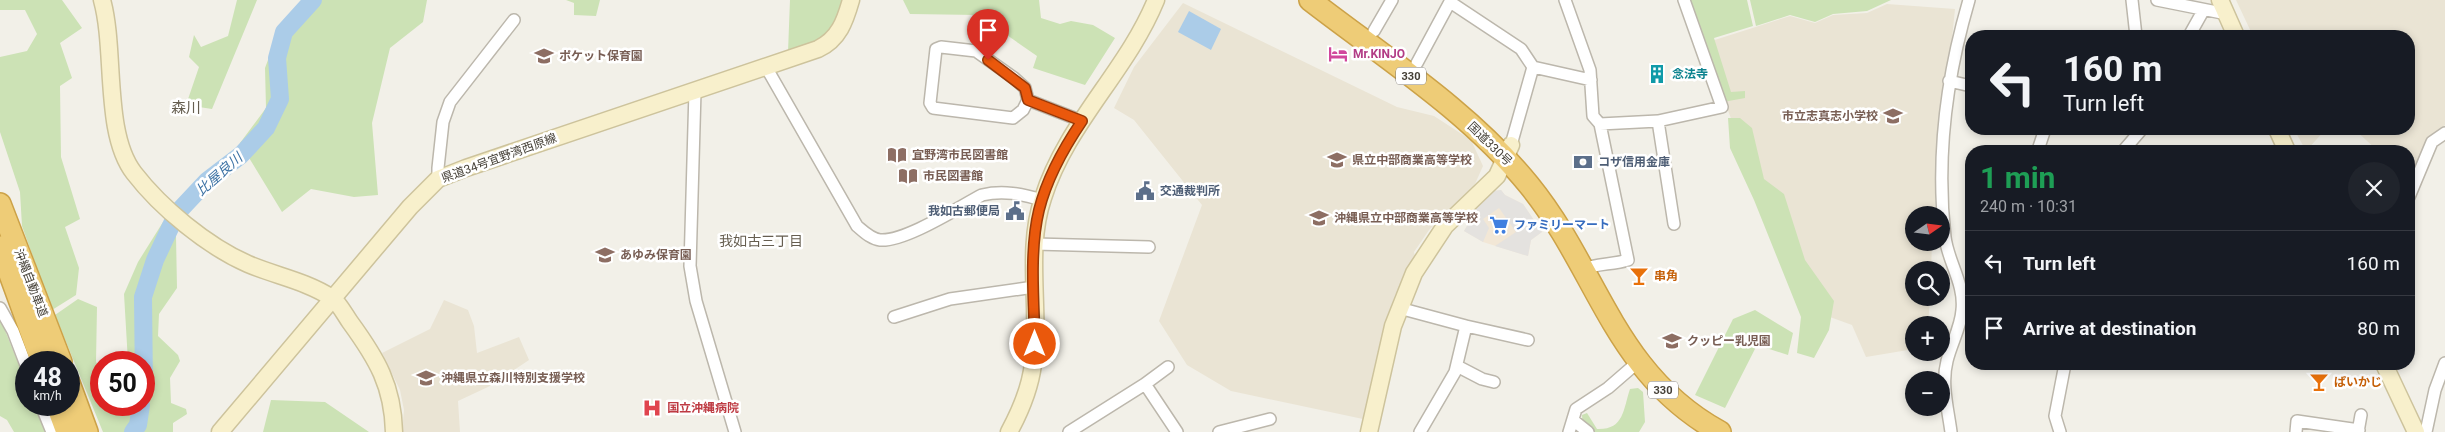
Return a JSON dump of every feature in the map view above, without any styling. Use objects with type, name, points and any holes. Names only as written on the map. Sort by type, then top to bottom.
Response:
[{"type":"highway","name":"国道330号","points":[[1310,0],[1509,152]]},
{"type":"highway","name":"国道330号","points":[[1332,0],[1417,62],[1509,152],[1587,267],[1618,334],[1638,362],[1668,396],[1720,432]]},
{"type":"highway","name":"沖縄自動車道","points":[[0,204],[18,300],[53,351]]},
{"type":"highway","name":"沖縄自動車道","points":[[0,247],[38,351]]},
{"type":"highway","points":[[80,413],[87,432]]},
{"type":"highway","points":[[61,416],[67,432]]},
{"type":"main road","points":[[102,0],[108,22],[115,123],[120,146],[133,172],[164,205],[212,245],[248,264],[304,283],[334,299],[372,353],[383,374],[392,401],[394,432]]},
{"type":"main road","name":"県道34号宜野湾西原線","points":[[220,432],[396,224],[438,179],[813,51],[831,41],[844,24],[851,0]]},
{"type":"main road","points":[[1009,432],[1024,403],[1033,363],[1035,244],[1042,200],[1056,164],[1136,39],[1156,0]]},
{"type":"main road","points":[[2223,7],[2233,30]]},
{"type":"main road","points":[[1369,432],[1387,348],[1399,308],[1414,273],[1434,240],[1456,214],[1498,176],[1509,152]]},
{"type":"main road","points":[[2387,370],[2416,432]]},
{"type":"street","points":[[1374,30],[1392,0]]},
{"type":"street","points":[[1565,0],[1588,62],[1593,116],[1600,124],[1628,260],[1614,265],[1587,267]]},
{"type":"street","points":[[1600,124],[1658,121],[1722,107],[1684,0]]},
{"type":"street","points":[[1951,432],[1944,382],[1946,362],[1962,311],[1962,293],[1945,238],[1943,174],[1950,81],[1969,0]]},
{"type":"street","points":[[2132,0],[2135,30]]},
{"type":"street","points":[[2157,0],[2202,11],[2223,7]]},
{"type":"street","points":[[1417,62],[1450,1],[1520,49],[1533,67],[1591,80]]},
{"type":"street","points":[[2192,30],[2202,11]]},
{"type":"street","points":[[438,179],[443,122],[450,102],[514,20]]},
{"type":"street","points":[[941,46],[976,51],[1025,88],[1028,100],[1023,110],[1013,118],[933,108],[930,103],[936,49],[941,46]]},
{"type":"street","points":[[766,67],[858,226],[867,235],[880,240],[912,232],[982,195],[994,192],[1006,192],[1042,200]]},
{"type":"street","points":[[1509,152],[1533,67]]},
{"type":"street","points":[[1950,81],[1965,85]]},
{"type":"street","points":[[695,91],[690,266],[696,301],[735,432]]},
{"type":"street","points":[[1028,100],[1082,121]]},
{"type":"street","points":[[1658,121],[1674,224]]},
{"type":"street","points":[[2415,183],[2432,142],[2445,133]]},
{"type":"street","points":[[2128,145],[2137,135]]},
{"type":"street","points":[[1035,244],[1149,247]]},
{"type":"street","points":[[894,317],[950,299],[1034,287]]},
{"type":"street","points":[[18,300],[13,331],[21,351]]},
{"type":"street","points":[[1399,308],[1528,340]]},
{"type":"street","points":[[1420,432],[1457,366],[1466,326]]},
{"type":"street","points":[[1588,432],[1571,426],[1576,409],[1608,388],[1638,362]]},
{"type":"street","points":[[2426,432],[2435,390],[2445,363]]},
{"type":"street","points":[[1457,366],[1482,379],[1494,382]]},
{"type":"street","points":[[1069,432],[1145,384],[1168,367]]},
{"type":"street","points":[[2060,432],[2055,416],[2065,370]]},
{"type":"street","points":[[1145,384],[1170,430]]},
{"type":"street","points":[[2296,432],[2298,421],[2359,431],[2361,415]]},
{"type":"street","points":[[45,416],[52,432]]},
{"type":"street","points":[[1219,432],[1270,419]]},
{"type":"shaded area","points":[[2236,0],[2445,0],[2445,125],[2425,146],[2415,174],[2415,145],[2371,145],[2361,135],[2415,135],[2415,30],[2250,30]]},
{"type":"shaded area","name":"沖縄県立中部商業高等学校","points":[[1183,3],[1397,107],[1434,116],[1471,140],[1483,166],[1475,184],[1429,230],[1414,252],[1415,256],[1395,295],[1388,316],[1363,419],[1231,391],[1187,365],[1159,321],[1202,205],[1134,120],[1114,108],[1134,67]]},
{"type":"shaded area","points":[[1887,4],[1955,9],[1935,206],[1905,206],[1905,251],[1932,251],[1931,261],[1905,261],[1905,306],[1929,306],[1929,316],[1905,316],[1905,350],[1866,357],[1852,325],[1805,308],[1702,44],[1790,16],[1815,23],[1833,15],[1867,13]]},
{"type":"shaded area","points":[[2297,135],[2321,135],[2311,145],[2303,145]]},
{"type":"shaded area","points":[[1501,190],[1505,195],[1523,204],[1542,232],[1531,240],[1528,256],[1483,242],[1464,231],[1470,221],[1466,215],[1494,191]]},
{"type":"shaded area","points":[[1501,190],[1505,195],[1523,204],[1542,232],[1531,240],[1528,256],[1495,246],[1516,232],[1499,208],[1483,219],[1489,228],[1483,242],[1464,231],[1470,221],[1466,215],[1478,201],[1494,191]]},
{"type":"shaded area","points":[[444,300],[468,310],[474,326],[477,353],[519,337],[529,360],[490,386],[458,401],[460,432],[402,432],[404,410],[400,390],[382,353],[430,329]]},
{"type":"green space","points":[[0,0],[62,0],[82,28],[60,43],[72,78],[60,86],[61,157],[80,219],[65,227],[79,268],[76,295],[52,310],[22,226],[20,192],[0,132],[0,57],[27,51],[37,34],[25,10],[0,10]]},
{"type":"green space","points":[[237,0],[257,0],[212,109],[186,105],[199,67],[189,57],[194,35],[201,47],[228,36]]},
{"type":"green space","points":[[310,0],[427,0],[423,22],[390,48],[372,123],[378,195],[354,197],[311,189],[282,212],[240,143],[266,108],[265,68],[278,33]]},
{"type":"green space","points":[[566,0],[600,0],[596,16],[574,15],[574,3]]},
{"type":"green space","points":[[790,0],[845,0],[837,26],[811,46],[788,52]]},
{"type":"green space","points":[[903,0],[1039,0],[1041,18],[1060,24],[1071,21],[1093,25],[1115,38],[1085,85],[1033,68],[1037,56],[978,15],[910,14]]},
{"type":"green space","points":[[1689,0],[1747,0],[1753,26],[1714,38],[1731,92],[1745,91],[1745,98],[1723,102]]},
{"type":"green space","points":[[1750,0],[1891,0],[1867,11],[1833,14],[1815,22],[1790,15],[1756,26]]},
{"type":"green space","points":[[1728,118],[1740,118],[1752,128],[1764,179],[1784,194],[1805,260],[1834,301],[1829,330],[1814,358],[1797,353],[1801,317],[1754,200],[1730,148]]},
{"type":"green space","points":[[163,222],[176,236],[177,288],[159,314],[158,336],[178,355],[180,361],[170,378],[171,403],[186,409],[187,414],[173,423],[173,432],[103,432],[96,416],[155,416],[155,351],[127,351],[124,294],[138,262]]},
{"type":"green space","points":[[78,299],[97,307],[96,351],[90,351],[90,400],[80,376],[80,351],[70,351],[55,315]]},
{"type":"green space","points":[[1755,310],[1793,333],[1788,355],[1757,345],[1725,408],[1695,395],[1733,319]]},
{"type":"green space","points":[[0,318],[15,355],[15,416],[39,416],[45,432],[14,432],[7,420],[0,416]]},
{"type":"green space","points":[[1638,388],[1643,392],[1645,422],[1639,432],[1591,432],[1583,428],[1582,415],[1587,413],[1597,429],[1613,426],[1624,411],[1630,389]]},
{"type":"green space","points":[[271,400],[325,402],[369,432],[263,432]]},
{"type":"water","points":[[1189,11],[1221,29],[1211,50],[1178,32]]},
{"type":"waterway","name":"比屋良川","points":[[144,351],[143,297],[155,260],[177,213],[207,181],[241,155],[266,128],[280,99],[277,58],[284,32],[313,0]]},
{"type":"waterway","name":"比屋良川","points":[[133,432],[138,425],[139,416]]},
{"type":"place","name":"Mr.KINJO","points":[[1338,54]]},
{"type":"place","name":"ポケット保育園","points":[[544,56]]},
{"type":"place","name":"念法寺","points":[[1657,74]]},
{"type":"place","name":"市立志真志小学校","points":[[1893,116]]},
{"type":"place","name":"宜野湾市民図書館","points":[[897,155]]},
{"type":"place","name":"県立中部商業高等学校","points":[[1337,160]]},
{"type":"place","name":"コザ信用金庫","points":[[1583,162]]},
{"type":"place","name":"市民図書館","points":[[908,176]]},
{"type":"place","name":"交通裁判所","points":[[1145,191]]},
{"type":"place","name":"我如古郵便局","points":[[1015,211]]},
{"type":"place","name":"沖縄県立中部商業高等学校","points":[[1319,218]]},
{"type":"place","name":"ファミリーマート","points":[[1499,225]]},
{"type":"place","name":"あゆみ保育園","points":[[605,255]]},
{"type":"place","name":"串角","points":[[1639,276]]},
{"type":"place","name":"クッピー乳児園","points":[[1672,341]]},
{"type":"place","name":"沖縄県立森川特別支援学校","points":[[426,378]]},
{"type":"place","name":"ぱいかじ","points":[[2319,382]]},
{"type":"place","name":"国立沖縄病院","points":[[652,408]]},
{"type":"district","name":"森川","points":[[186,108]]},
{"type":"district","name":"我如古三丁目","points":[[761,241]]},
{"type":"route","points":[[988,60],[1025,88],[1028,100],[1082,121],[1056,164],[1048,181],[1038,212],[1034,287],[1035,344]]}]
